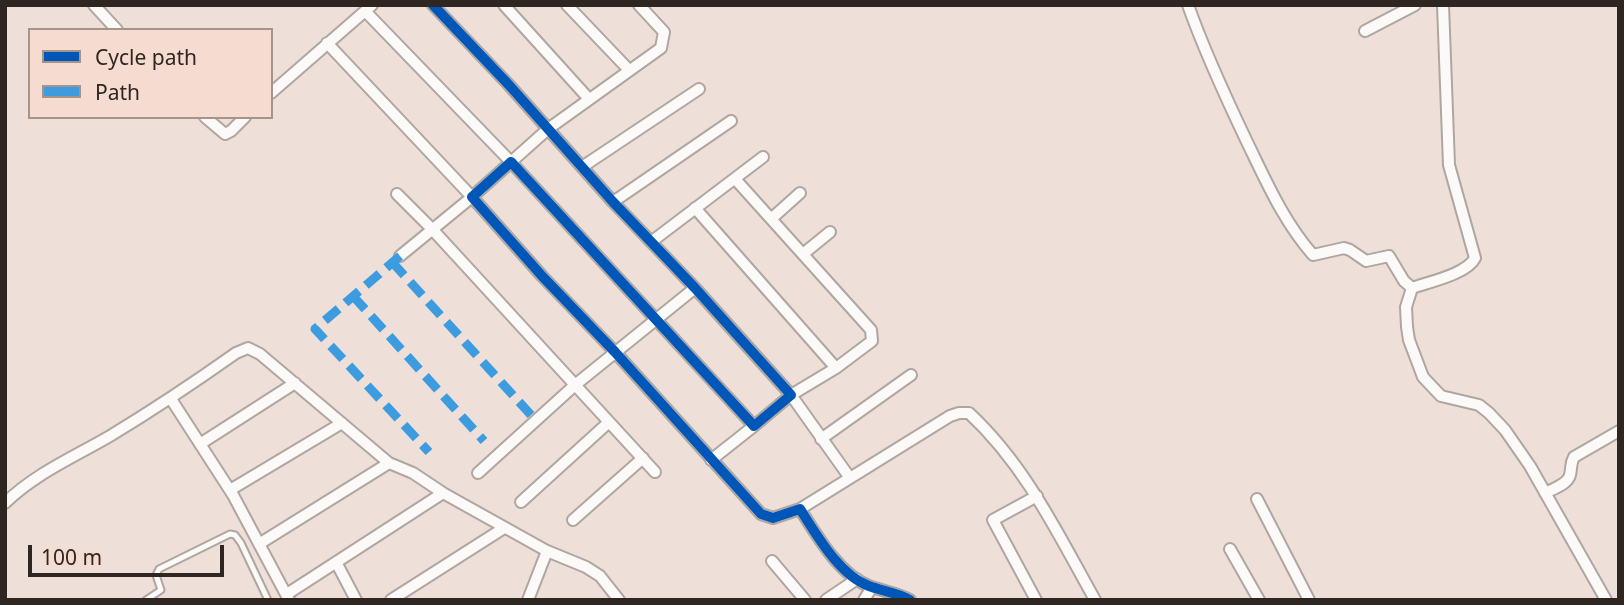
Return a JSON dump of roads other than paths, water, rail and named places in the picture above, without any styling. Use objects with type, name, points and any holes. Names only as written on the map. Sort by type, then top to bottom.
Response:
[{"type":"street","points":[[94,5],[115,28]]},
{"type":"street","points":[[433,5],[791,395],[850,478]]},
{"type":"street","points":[[504,5],[589,99]]},
{"type":"street","points":[[567,5],[629,70]]},
{"type":"street","points":[[400,256],[472,197],[548,129],[661,48],[664,33],[639,5]]},
{"type":"street","points":[[1188,5],[1223,93],[1265,182],[1294,233],[1313,255],[1344,248],[1366,261],[1389,256],[1404,281],[1412,288]]},
{"type":"street","points":[[1365,31],[1415,5]]},
{"type":"street","points":[[1412,288],[1463,270],[1475,258],[1449,165],[1443,5]]},
{"type":"street","points":[[273,91],[369,8],[754,426]]},
{"type":"street","points":[[327,43],[615,352],[761,514],[773,519],[800,509],[950,416],[969,413],[1015,464],[1037,496],[1095,600]]},
{"type":"street","points":[[582,167],[699,89]]},
{"type":"street","points":[[207,119],[225,134],[243,119]]},
{"type":"street","points":[[613,202],[731,121]]},
{"type":"street","points":[[651,242],[763,157]]},
{"type":"street","points":[[711,460],[791,395],[836,368],[873,341],[871,330],[736,180]]},
{"type":"street","points":[[771,219],[800,192]]},
{"type":"street","points":[[397,194],[655,472]]},
{"type":"street","points":[[695,208],[836,368]]},
{"type":"street","points":[[803,254],[830,232]]},
{"type":"street","points":[[478,473],[575,385],[695,288]]},
{"type":"street","points":[[1412,288],[1406,307],[1407,327],[1412,349],[1428,384],[1441,396],[1468,401],[1489,413],[1518,449],[1606,600]]},
{"type":"street","points":[[5,503],[24,486],[60,463],[171,398],[236,353],[248,348],[260,354],[389,463],[547,551],[586,567],[600,576],[619,600]]},
{"type":"street","points":[[821,439],[911,375]]},
{"type":"street","points":[[200,443],[295,383]]},
{"type":"street","points":[[171,398],[230,490],[288,597],[336,562],[443,494]]},
{"type":"street","points":[[521,502],[609,422]]},
{"type":"street","points":[[230,490],[342,423]]},
{"type":"street","points":[[1545,493],[1567,482],[1574,457],[1619,431]]},
{"type":"street","points":[[573,520],[643,458]]},
{"type":"street","points":[[259,544],[389,463]]},
{"type":"street","points":[[1036,600],[993,520],[1037,496]]},
{"type":"street","points":[[1257,499],[1309,600]]},
{"type":"street","points":[[800,509],[834,559],[857,579],[910,600]]},
{"type":"street","points":[[391,600],[504,527]]},
{"type":"street","points":[[1230,549],[1259,600]]},
{"type":"street","points":[[529,599],[547,551]]},
{"type":"street","points":[[772,561],[805,600]]},
{"type":"street","points":[[336,562],[356,600]]},
{"type":"street","points":[[826,600],[857,579]]},
{"type":"street","points":[[864,600],[872,587]]},
{"type":"lane","points":[[146,600],[161,590],[156,575],[159,569],[230,534],[235,535],[241,543],[268,600]]}]
